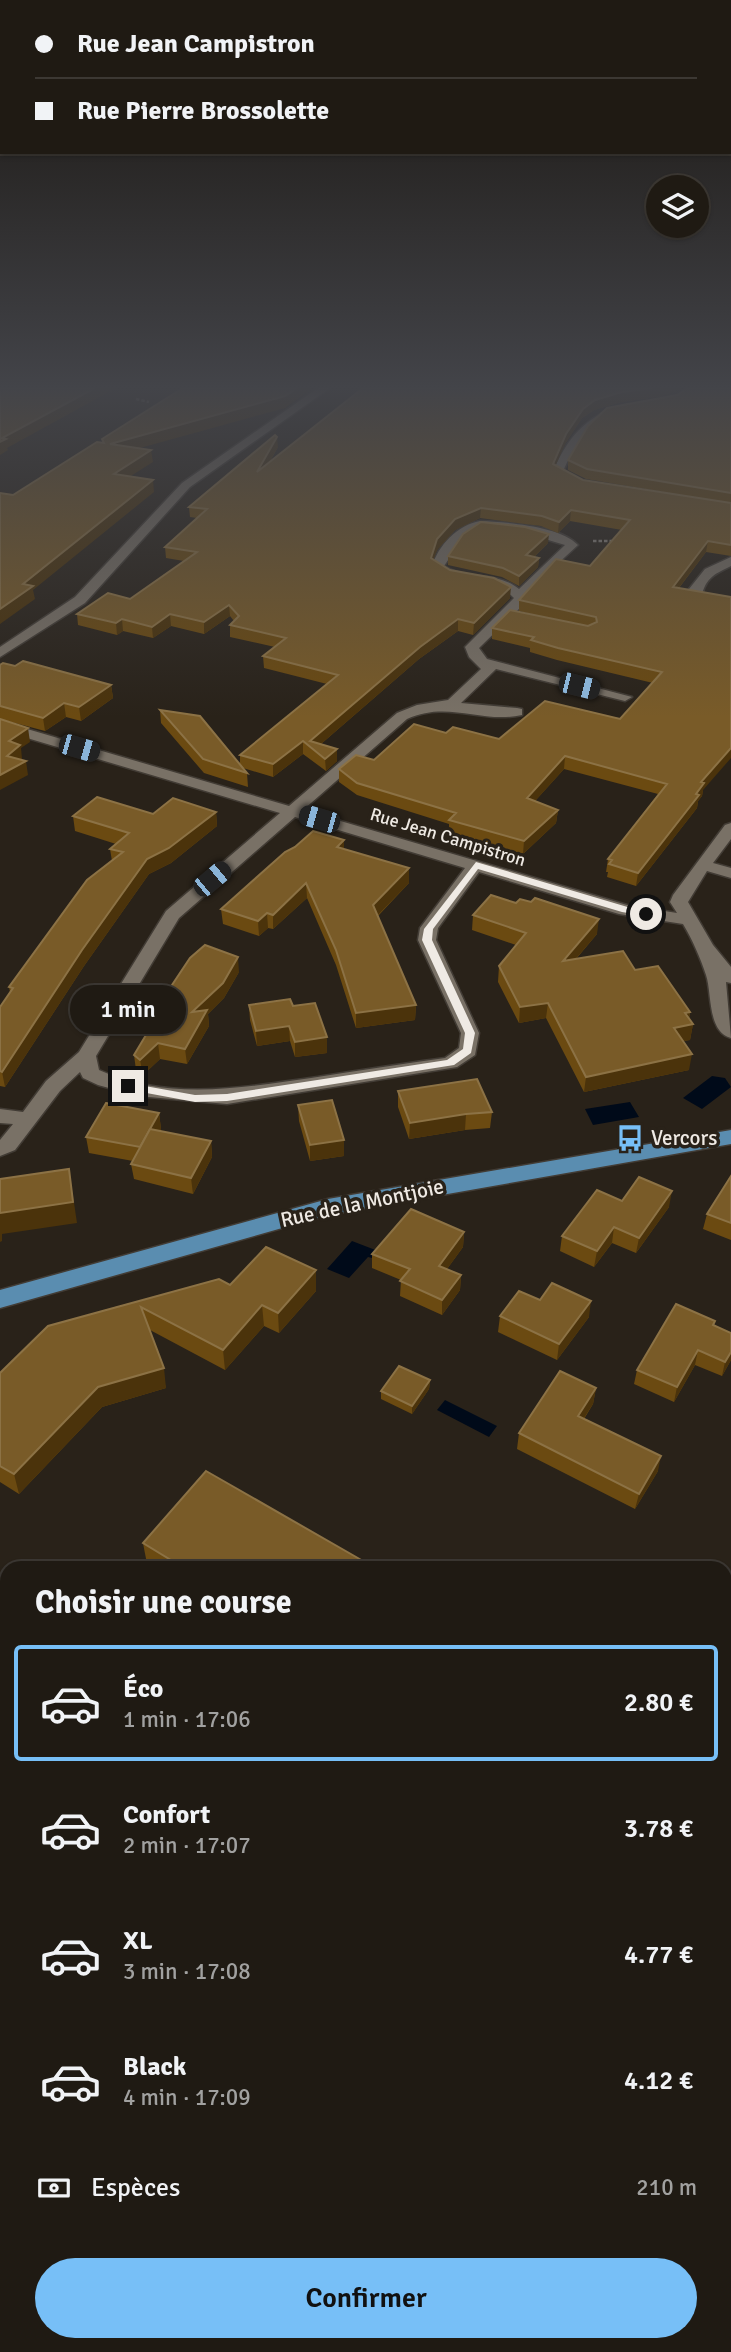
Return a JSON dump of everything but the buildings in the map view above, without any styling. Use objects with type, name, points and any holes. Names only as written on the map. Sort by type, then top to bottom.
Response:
[{"type":"main road","name":"Rue de la Montjoie","points":[[0,1298],[328,1207],[731,1137]]},
{"type":"street","points":[[0,653],[80,600],[174,498]]},
{"type":"street","points":[[520,597],[504,584],[450,574],[437,564],[470,527],[479,524],[558,536],[571,541],[571,546],[552,566],[540,571],[524,587],[513,616],[472,647],[474,654],[486,663],[625,697]]},
{"type":"street","points":[[697,596],[695,589],[709,572],[731,561]]},
{"type":"street","points":[[449,705],[488,670],[486,663]]},
{"type":"street","points":[[0,1149],[8,1145],[53,1086],[86,1056],[172,915],[402,716],[417,709],[449,705],[477,711],[516,712]]},
{"type":"street","name":"Rue Jean Campistron","points":[[0,725],[625,910],[688,920]]},
{"type":"street","points":[[138,785],[158,771]]},
{"type":"street","points":[[731,828],[681,895],[680,909],[705,947],[731,978]]},
{"type":"street","points":[[86,1056],[90,1074],[106,1082],[195,1098],[227,1097],[450,1063],[468,1051],[470,1033],[427,940],[429,929],[476,865]]},
{"type":"street","points":[[703,865],[731,873]]},
{"type":"street","points":[[705,947],[717,979],[718,1003],[731,1032]]},
{"type":"street","points":[[0,1116],[26,1119]]},
{"type":"path","points":[[571,541],[605,539],[626,543]]},
{"type":"water","points":[[712,1076],[725,1078],[731,1087],[702,1109],[683,1098]]},
{"type":"water","points":[[630,1102],[639,1117],[593,1125],[585,1109]]},
{"type":"water","points":[[352,1241],[378,1251],[372,1258],[368,1257],[349,1278],[327,1269]]},
{"type":"water","points":[[445,1400],[497,1426],[489,1437],[437,1410]]},
{"type":"place","name":"Vercors","points":[[630,1138]]},
{"type":"route","points":[[128,1086],[195,1098],[227,1097],[450,1063],[468,1051],[470,1033],[427,940],[429,929],[476,865],[646,914]]}]
